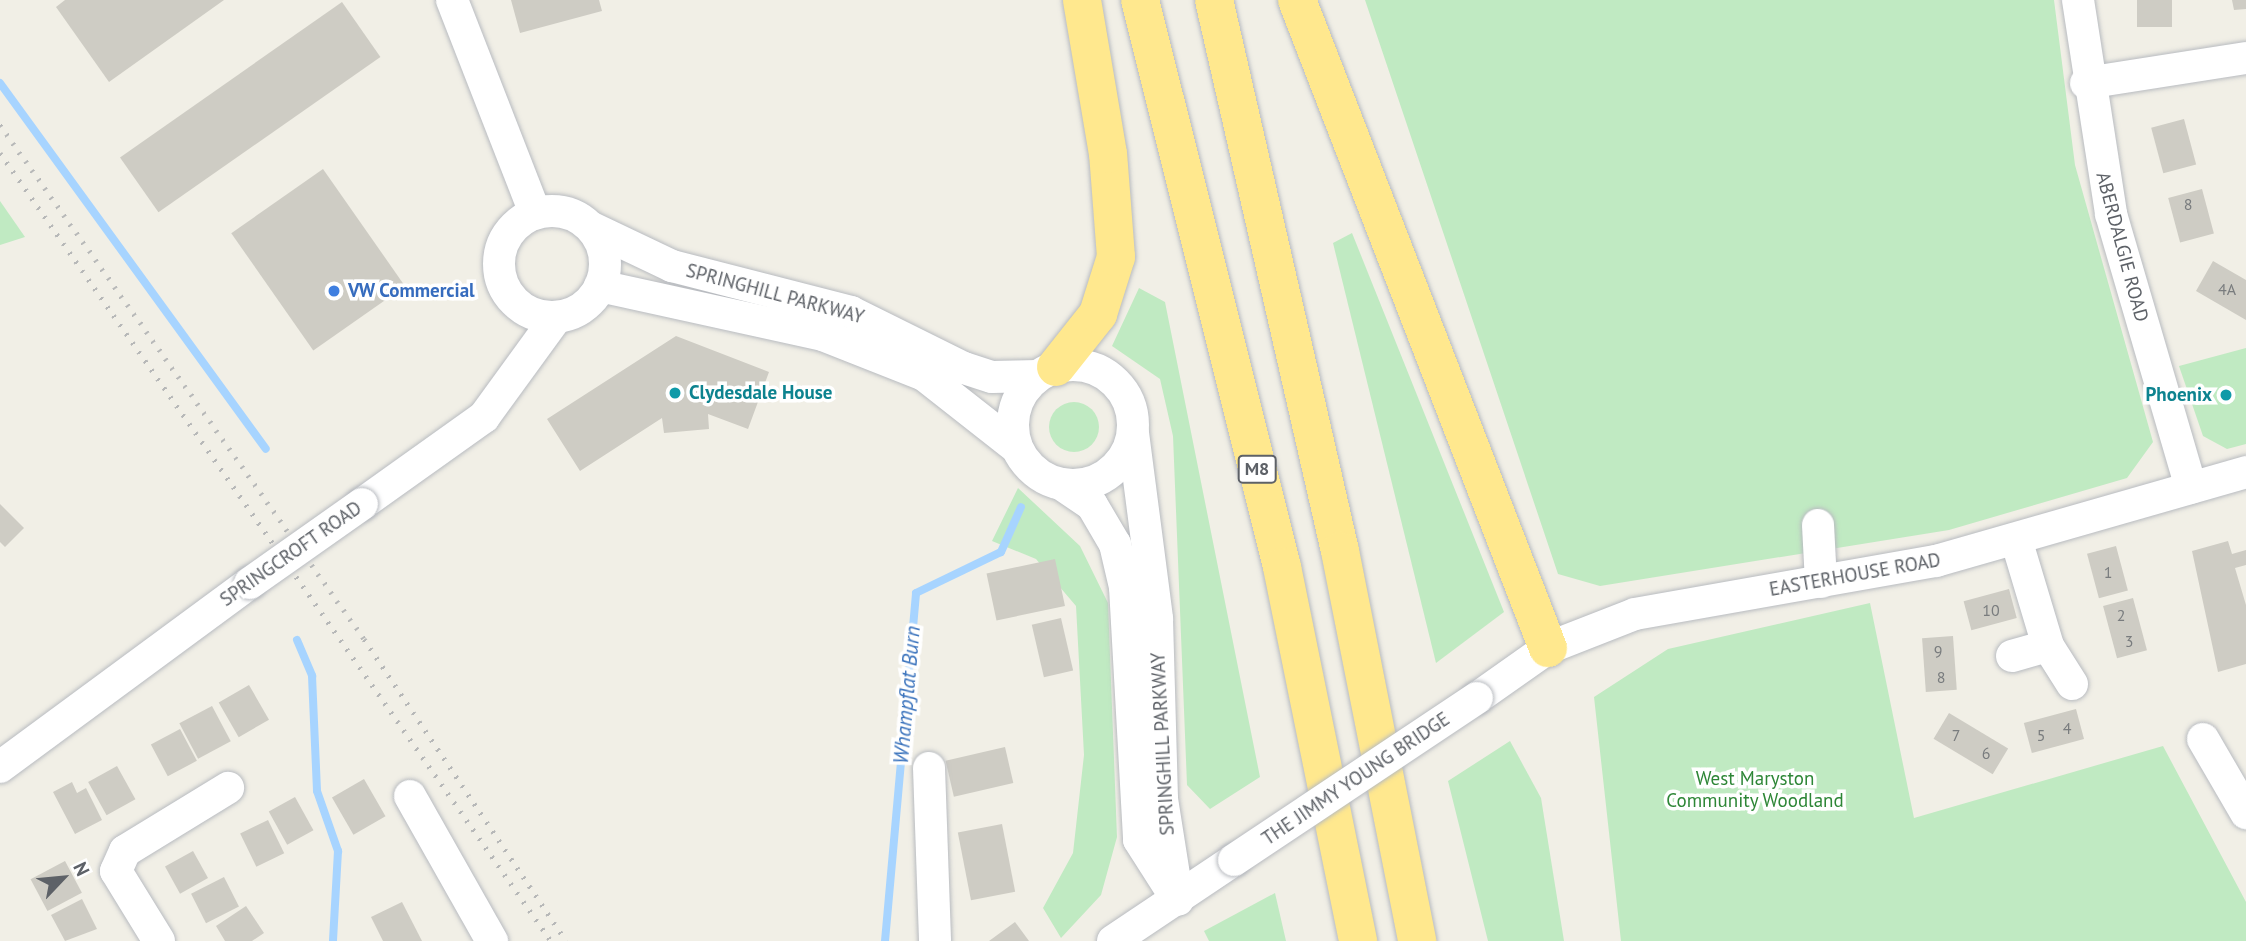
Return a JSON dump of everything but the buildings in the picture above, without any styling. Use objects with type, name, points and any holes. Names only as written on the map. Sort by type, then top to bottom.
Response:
[{"type":"highway","points":[[1047,371],[1098,314],[1116,257],[1108,154],[1082,0]]},
{"type":"highway","name":"M8","points":[[1140,0],[1282,567],[1358,941]]},
{"type":"highway","points":[[1214,0],[1340,551],[1417,941]]},
{"type":"highway","points":[[1297,0],[1548,648]]},
{"type":"street","points":[[453,0],[535,213]]},
{"type":"street","name":"ABERDALGIE ROAD","points":[[2078,0],[2086,83],[2110,214],[2191,488]]},
{"type":"street","points":[[2086,83],[2246,58]]},
{"type":"street","points":[[565,212],[592,228],[605,256],[600,286],[583,308],[556,317],[539,316],[510,298],[498,266],[507,233],[535,213],[565,212]]},
{"type":"street","name":"SPRINGHILL PARKWAY","points":[[592,228],[672,266],[851,312],[964,369],[992,377],[1095,369],[1112,379],[1125,395],[1133,433],[1157,619],[1162,799],[1178,900]]},
{"type":"street","name":"SPRINGHILL PARKWAY","points":[[600,286],[823,335],[924,375],[1017,448],[1027,465],[1092,505],[1115,544],[1125,587],[1139,840],[1178,900]]},
{"type":"street","name":"SPRINGCROFT ROAD","points":[[0,767],[250,583],[484,417],[556,317]]},
{"type":"street","points":[[1017,448],[1015,408],[1047,371]]},
{"type":"street","points":[[1061,484],[1081,485],[1108,474],[1127,452],[1133,433]]},
{"type":"street","name":"EASTERHOUSE ROAD","points":[[1478,698],[1548,648],[1635,614],[1884,573],[2017,539],[2246,472]]},
{"type":"street","points":[[1818,525],[1821,582]]},
{"type":"street","points":[[2017,539],[2048,646],[2072,684]]},
{"type":"street","points":[[2012,656],[2048,646]]},
{"type":"street","name":"THE JIMMY YOUNG BRIDGE","points":[[1178,900],[1478,698]]},
{"type":"street","points":[[2203,738],[2246,813]]},
{"type":"street","points":[[929,768],[935,941]]},
{"type":"street","points":[[159,941],[124,891],[116,871],[120,861],[125,851],[228,788]]},
{"type":"street","points":[[410,796],[492,941]]},
{"type":"street","points":[[1113,941],[1178,900]]},
{"type":"green space","points":[[1365,0],[2054,0],[2075,165],[2153,442],[2127,478],[1949,530],[1600,586],[1558,574]]},
{"type":"green space","points":[[0,201],[25,237],[0,245]]},
{"type":"green space","points":[[1352,233],[1504,612],[1436,663],[1333,243]]},
{"type":"green space","points":[[1139,288],[1165,302],[1260,777],[1210,809],[1187,785],[1173,436],[1160,379],[1112,346]]},
{"type":"green space","points":[[2246,348],[2246,444],[2227,449],[2203,436],[2179,366]]},
{"type":"green space","points":[[1074,402],[1092,409],[1099,427],[1092,445],[1074,452],[1056,445],[1049,427],[1056,409]]},
{"type":"green space","points":[[1018,488],[1080,546],[1108,603],[1117,837],[1101,895],[1061,938],[1043,908],[1073,853],[1084,755],[1076,606],[1036,559],[992,541]]},
{"type":"green space","name":"West Maryston Community Woodland","points":[[1870,603],[1914,818],[2163,746],[2246,902],[2246,941],[1621,941],[1594,697],[1668,649]]},
{"type":"green space","points":[[1510,741],[1541,798],[1564,941],[1488,941],[1448,781]]},
{"type":"green space","points":[[1275,893],[1286,941],[1209,941],[1204,931]]},
{"type":"waterway","points":[[0,83],[266,449]]},
{"type":"waterway","name":"Whampflat Burn","points":[[885,941],[916,593],[1001,552],[1021,507]]},
{"type":"waterway","points":[[297,640],[312,676],[317,791],[338,851],[333,941]]},
{"type":"railway","points":[[0,125],[364,639],[566,941]]},
{"type":"railway","points":[[0,153],[551,941]]},
{"type":"place","name":"VW Commercial","points":[[334,291]]},
{"type":"place","name":"Clydesdale House","points":[[675,393]]},
{"type":"place","name":"Phoenix","points":[[2226,395]]}]
